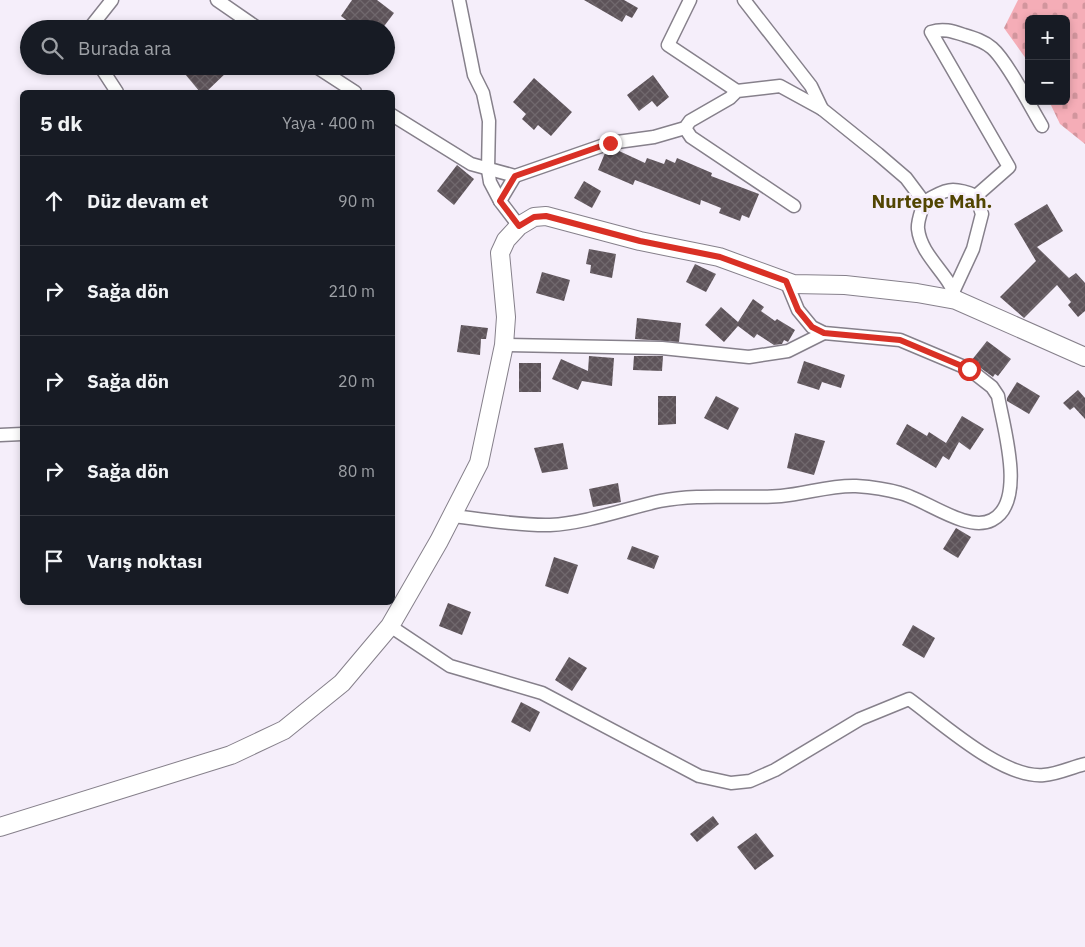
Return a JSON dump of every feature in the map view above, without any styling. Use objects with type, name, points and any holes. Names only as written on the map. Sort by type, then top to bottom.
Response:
[{"type":"street","points":[[96,20],[112,0]]},
{"type":"street","points":[[216,0],[246,20]]},
{"type":"street","points":[[459,0],[474,75],[483,93],[489,121],[488,170],[490,182],[500,201],[519,226]]},
{"type":"street","points":[[690,0],[668,45],[737,90],[780,86],[822,110],[906,178],[924,202]]},
{"type":"street","points":[[744,0],[811,86],[822,110]]},
{"type":"street","points":[[976,196],[1009,167],[931,32],[940,29],[950,30],[981,41],[992,48],[1003,60],[1042,126]]},
{"type":"street","points":[[106,75],[116,90]]},
{"type":"street","points":[[328,75],[351,90]]},
{"type":"street","points":[[395,117],[465,161],[488,170],[515,176],[610,143],[654,136],[685,128],[690,121],[730,98],[737,90]]},
{"type":"street","points":[[685,128],[691,137],[794,206]]},
{"type":"street","points":[[500,201],[515,176]]},
{"type":"street","points":[[944,190],[962,190],[976,196],[982,214],[973,249],[955,296],[922,242],[918,228],[924,202],[944,190]]},
{"type":"street","points":[[0,827],[231,755],[284,730],[342,683],[390,626],[452,516],[479,463],[504,344],[506,317],[500,253],[506,240],[519,226],[534,217],[546,216],[640,241],[720,257],[793,284],[846,285],[955,296],[1085,358]]},
{"type":"street","points":[[452,516],[550,525],[612,514],[683,498],[782,496],[845,486],[869,487],[902,493],[976,524],[992,520],[1006,507],[1011,490],[1012,475],[998,396],[992,387],[969,369],[900,340],[824,333],[812,327],[798,310],[786,281]]},
{"type":"street","points":[[504,344],[662,348],[749,357],[788,351],[824,333]]},
{"type":"street","points":[[0,436],[20,434]]},
{"type":"street","points":[[390,626],[450,666],[542,693],[698,776],[731,784],[750,781],[775,770],[860,719],[910,699],[994,761],[1017,771],[1044,775],[1085,764]]},
{"type":"green space","points":[[1018,0],[1085,0],[1085,144],[1060,124],[1051,105],[1070,105],[1070,15],[1025,15],[1025,57],[1004,28]]},
{"type":"building","points":[[352,0],[377,0],[394,13],[389,20],[346,20],[341,16]]},
{"type":"building","points":[[584,0],[624,0],[638,8],[632,18],[626,15],[622,22]]},
{"type":"building","points":[[186,75],[224,75],[208,90],[198,90]]},
{"type":"building","points":[[653,75],[669,97],[657,107],[652,101],[639,111],[627,95]]},
{"type":"building","points":[[534,78],[572,112],[551,136],[538,125],[534,130],[522,119],[526,114],[513,102]]},
{"type":"building","points":[[617,150],[645,163],[647,158],[664,164],[666,159],[675,163],[677,158],[712,173],[711,176],[759,194],[749,218],[742,215],[740,221],[719,213],[721,208],[701,200],[700,205],[635,180],[633,185],[598,170],[605,153]]},
{"type":"building","points":[[457,165],[474,179],[454,205],[437,191]]},
{"type":"building","points":[[584,181],[601,191],[592,208],[574,198]]},
{"type":"building","points":[[1047,204],[1063,231],[1037,247],[1069,278],[1076,273],[1085,283],[1085,311],[1078,317],[1068,305],[1071,302],[1057,285],[1024,318],[1000,297],[1036,261],[1014,224]]},
{"type":"building","points":[[589,249],[616,254],[612,278],[590,273],[591,265],[586,264]]},
{"type":"building","points":[[695,264],[716,274],[706,292],[686,282]]},
{"type":"building","points":[[542,272],[570,280],[564,301],[536,293]]},
{"type":"building","points":[[753,299],[764,307],[761,311],[775,321],[777,319],[795,330],[788,342],[784,340],[782,344],[774,345],[757,334],[754,338],[738,326],[724,342],[705,325],[721,307],[738,322]]},
{"type":"building","points":[[637,318],[681,323],[679,342],[635,339]]},
{"type":"building","points":[[461,325],[488,328],[486,339],[481,339],[480,355],[457,352]]},
{"type":"building","points":[[987,341],[1011,359],[998,376],[995,374],[993,377],[971,361]]},
{"type":"building","points":[[589,356],[614,358],[612,386],[582,381],[578,390],[552,379],[561,359],[588,371]]},
{"type":"building","points":[[634,356],[663,356],[662,371],[633,370]]},
{"type":"building","points":[[804,361],[845,375],[841,388],[822,382],[819,390],[797,383]]},
{"type":"building","points":[[519,363],[541,363],[541,392],[519,392]]},
{"type":"building","points":[[1017,382],[1040,396],[1029,414],[1007,401]]},
{"type":"building","points":[[1078,390],[1085,398],[1085,419],[1074,407],[1070,410],[1063,403]]},
{"type":"building","points":[[658,396],[676,396],[676,424],[658,425]]},
{"type":"building","points":[[716,396],[739,408],[728,430],[704,418]]},
{"type":"building","points":[[962,416],[984,429],[970,450],[959,442],[949,460],[943,456],[936,468],[896,444],[907,424],[927,436],[929,432],[946,443]]},
{"type":"building","points":[[795,433],[825,441],[814,475],[787,468]]},
{"type":"building","points":[[563,443],[568,469],[542,473],[534,448]]},
{"type":"building","points":[[618,483],[621,502],[593,507],[589,489]]},
{"type":"building","points":[[956,528],[971,537],[958,558],[943,549]]},
{"type":"building","points":[[632,546],[659,556],[654,569],[627,559]]},
{"type":"building","points":[[554,557],[578,565],[568,594],[545,586]]},
{"type":"building","points":[[448,603],[471,612],[462,635],[439,626]]},
{"type":"building","points":[[913,625],[935,638],[924,658],[902,645]]},
{"type":"building","points":[[569,657],[587,668],[572,691],[555,680]]},
{"type":"building","points":[[521,702],[540,712],[530,732],[511,722]]},
{"type":"building","points":[[713,816],[719,824],[697,842],[690,834]]},
{"type":"building","points":[[756,833],[774,856],[755,870],[737,847]]},
{"type":"district","name":"Nurtepe Mah.","points":[[932,201]]},
{"type":"route","points":[[610,143],[515,176],[500,201],[519,226],[534,217],[546,216],[640,241],[720,257],[786,281],[798,310],[812,327],[824,333],[900,340],[969,369]]}]
